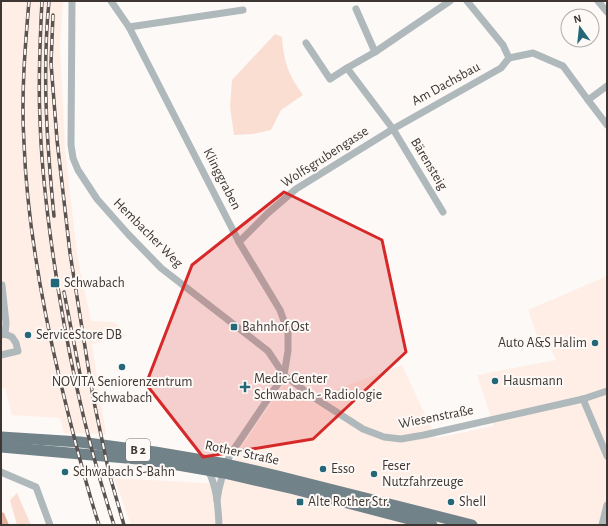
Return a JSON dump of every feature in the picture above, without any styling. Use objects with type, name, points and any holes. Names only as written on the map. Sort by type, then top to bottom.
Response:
[{"type":"main road","name":"Rother Straße","points":[[1,437],[87,443],[155,452],[225,469],[294,489],[432,525]]},
{"type":"main road","name":"Rother Straße","points":[[1,447],[149,460],[208,470],[225,469],[278,476],[472,525]]},
{"type":"street","name":"Hembacher Weg","points":[[72,1],[71,145],[73,158],[78,170],[97,199],[161,268],[268,351],[284,375]]},
{"type":"street","name":"Klinggraben","points":[[111,1],[129,27],[239,242],[280,310],[288,332],[288,351],[284,375]]},
{"type":"street","points":[[306,43],[330,78],[375,52],[450,1]]},
{"type":"street","points":[[467,1],[504,45],[509,58],[533,53],[564,66],[607,126]]},
{"type":"street","points":[[598,1],[607,12]]},
{"type":"street","points":[[356,9],[375,52]]},
{"type":"street","points":[[129,27],[243,10]]},
{"type":"street","name":"Am Dachsbau","points":[[393,128],[500,68],[509,58]]},
{"type":"street","name":"Bärensteig","points":[[347,68],[393,128],[443,212]]},
{"type":"street","points":[[588,100],[607,86]]},
{"type":"street","name":"Wolfsgrubengasse","points":[[239,242],[268,213],[296,189],[393,128]]},
{"type":"street","points":[[1,356],[18,352],[16,343],[12,337],[3,335],[6,322],[2,285]]},
{"type":"street","name":"Wiesenstraße","points":[[284,375],[313,397],[364,429],[384,437],[401,439],[583,399],[607,391]]},
{"type":"street","points":[[217,500],[219,487],[223,480],[230,455],[284,375]]},
{"type":"street","points":[[583,399],[607,456]]},
{"type":"street","points":[[208,470],[212,478],[217,500],[219,525]]},
{"type":"street","points":[[1,472],[36,487],[50,525]]},
{"type":"street","points":[[602,525],[607,505]]},
{"type":"highlighted area","points":[[284,192],[382,240],[406,352],[313,439],[203,457],[146,384],[192,265]]},
{"type":"shaded area","points":[[1,1],[63,1],[60,46],[65,147],[77,254],[91,321],[115,322],[126,336],[92,344],[106,434],[64,433],[60,418],[12,415],[5,388],[1,388]]},
{"type":"shaded area","points":[[275,34],[282,37],[284,54],[290,74],[303,95],[281,110],[271,130],[253,134],[234,135],[230,107],[232,80]]},
{"type":"shaded area","points":[[607,276],[607,525],[131,525],[114,478],[223,484],[237,454],[285,383],[315,404],[327,393],[402,365],[436,438],[494,426],[477,375],[556,360],[548,343],[540,345],[528,310]]},
{"type":"shaded area","points":[[17,493],[31,525],[17,525],[10,500]]},
{"type":"shaded area","points":[[1,512],[4,513],[9,525],[1,525]]},
{"type":"railway","points":[[29,1],[23,90],[23,125],[28,202],[46,318],[82,470],[99,525]]},
{"type":"railway","points":[[42,1],[39,104],[42,162],[55,270],[75,380],[93,453],[114,525]]},
{"type":"railway","points":[[49,1],[46,55],[46,109],[54,216]]},
{"type":"railway","points":[[53,15],[51,63],[57,140],[70,253],[93,397],[109,473],[124,525]]},
{"type":"railway","points":[[64,292],[80,374]]},
{"type":"place","name":"Schwabach","points":[[55,283]]},
{"type":"place","name":"Bahnhof Ost","points":[[234,327]]},
{"type":"place","name":"ServiceStore DB","points":[[28,335]]},
{"type":"place","name":"Auto A&S Halim","points":[[595,343]]},
{"type":"place","name":"NOVITA Seniorenzentrum Schwabach","points":[[122,367]]},
{"type":"place","name":"Hausmann","points":[[495,381]]},
{"type":"place","name":"Medic-Center Schwabach - Radiologie","points":[[245,387]]},
{"type":"place","name":"Esso","points":[[323,469]]},
{"type":"place","name":"Schwabach S-Bahn","points":[[65,472]]},
{"type":"place","name":"Feser Nutzfahrzeuge","points":[[374,474]]},
{"type":"place","name":"Alte Rother Str.","points":[[300,502]]},
{"type":"place","name":"Shell","points":[[451,502]]}]
